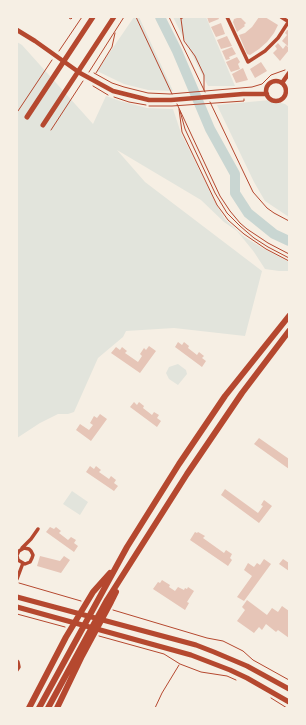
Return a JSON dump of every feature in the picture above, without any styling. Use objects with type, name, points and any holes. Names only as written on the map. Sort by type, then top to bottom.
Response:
[{"type":"highway","points":[[57,708],[106,599],[116,567],[127,547],[175,470],[225,396],[288,317]]},
{"type":"highway","points":[[39,708],[77,639],[106,599],[187,474],[242,394],[289,331]]},
{"type":"highway","points":[[29,708],[66,637],[93,592],[116,567]]},
{"type":"highway","points":[[48,708],[86,643]]},
{"type":"main road","points":[[28,117],[93,17]]},
{"type":"main road","points":[[43,125],[114,17]]},
{"type":"main road","points":[[17,597],[214,652],[247,666],[289,689]]},
{"type":"main road","points":[[17,607],[191,655],[247,678],[289,702]]},
{"type":"street","points":[[229,18],[248,62],[265,51],[278,38],[289,22],[281,17]]},
{"type":"street","points":[[17,30],[80,73],[113,91],[150,100],[173,100],[243,94],[267,94]]},
{"type":"street","points":[[282,83],[287,71]]},
{"type":"street","points":[[276,82],[282,83],[286,88],[284,98],[276,101],[270,99],[267,94],[267,88],[276,82]]},
{"type":"street","points":[[284,98],[289,101]]},
{"type":"street","points":[[31,539],[31,560],[28,563],[23,563],[18,560],[17,556],[19,551],[31,539],[38,529]]},
{"type":"street","points":[[21,549],[26,548],[31,551]]},
{"type":"street","points":[[17,579],[23,563]]},
{"type":"street","points":[[17,661],[19,667],[17,670]]},
{"type":"path","points":[[70,17],[69,18],[72,19],[73,17]]},
{"type":"path","points":[[66,41],[82,17]]},
{"type":"path","points":[[95,63],[124,17]]},
{"type":"path","points":[[136,17],[171,93]]},
{"type":"path","points":[[169,17],[253,192],[267,208],[289,221]]},
{"type":"path","points":[[180,17],[184,41],[195,56],[204,75],[204,91]]},
{"type":"path","points":[[115,32],[112,47],[95,73],[112,83],[148,93],[171,93],[252,87],[262,84],[271,75],[287,71]]},
{"type":"path","points":[[18,111],[48,65]]},
{"type":"path","points":[[51,130],[80,85]]},
{"type":"path","points":[[173,100],[178,107],[220,196],[230,211],[247,229],[268,243],[289,254]]},
{"type":"path","points":[[172,106],[244,101]]},
{"type":"path","points":[[178,107],[185,129],[215,193],[227,213],[254,238],[289,258]]},
{"type":"path","points":[[178,107],[182,132],[217,205],[228,220],[244,234],[266,249],[289,261]]},
{"type":"path","points":[[17,582],[82,601]]},
{"type":"path","points":[[112,610],[207,638],[223,641],[243,651],[253,660],[289,680]]},
{"type":"path","points":[[17,614],[67,627]]},
{"type":"path","points":[[99,636],[164,654],[180,664],[202,672],[228,676],[238,680]]},
{"type":"path","points":[[155,708],[162,692],[180,664]]},
{"type":"path","points":[[268,697],[287,708]]},
{"type":"shaded area","points":[[134,17],[139,17],[173,91],[148,90],[124,84],[97,71]]},
{"type":"shaded area","points":[[173,17],[206,17],[235,86],[208,86]]},
{"type":"shaded area","points":[[17,42],[22,45],[93,124],[106,96],[147,108],[173,109],[181,133],[225,219],[243,236],[289,262],[289,271],[265,269],[254,252],[237,231],[224,222],[201,200],[117,150],[145,182],[262,271],[245,336],[174,328],[126,331],[123,337],[98,358],[74,412],[68,414],[58,414],[40,423],[17,438]]},
{"type":"shaded area","points":[[270,100],[285,104],[289,107],[289,217],[265,201],[254,182],[217,105]]},
{"type":"shaded area","points":[[178,364],[186,370],[187,374],[178,385],[169,379],[166,373],[169,367]]},
{"type":"shaded area","points":[[72,491],[88,502],[80,515],[63,504]]},
{"type":"building","points":[[207,17],[218,17],[219,19],[209,23]]},
{"type":"building","points":[[259,17],[265,17],[278,25],[267,42],[250,55],[247,54],[239,35],[245,33],[252,27]]},
{"type":"building","points":[[241,18],[246,23],[244,25],[245,26],[237,32],[233,22],[234,19]]},
{"type":"building","points":[[221,23],[225,34],[216,37],[211,27]]},
{"type":"building","points":[[289,30],[289,47],[282,41],[287,35],[285,33]]},
{"type":"building","points":[[227,36],[232,46],[221,49],[217,40]]},
{"type":"building","points":[[278,43],[283,49],[286,45],[289,48],[280,61],[273,53],[277,49],[275,46]]},
{"type":"building","points":[[232,47],[236,54],[229,57],[230,59],[226,60],[222,51]]},
{"type":"building","points":[[237,57],[240,62],[238,64],[240,69],[231,72],[226,62]]},
{"type":"building","points":[[261,62],[267,71],[255,78],[250,69]]},
{"type":"building","points":[[243,68],[248,80],[236,83],[232,74]]},
{"type":"building","points":[[178,342],[182,345],[184,342],[189,346],[188,348],[197,355],[199,352],[204,356],[202,358],[206,361],[202,367],[175,347]]},
{"type":"building","points":[[149,346],[156,351],[140,373],[111,353],[116,347],[120,350],[122,347],[127,351],[125,353],[138,362],[142,356],[140,354],[144,348],[146,350]]},
{"type":"building","points":[[134,402],[137,405],[139,402],[144,406],[143,408],[152,415],[154,412],[159,415],[157,418],[161,421],[157,427],[130,407]]},
{"type":"building","points":[[100,414],[107,419],[91,441],[76,430],[80,424],[89,430],[93,425],[90,423],[94,416],[97,418]]},
{"type":"building","points":[[259,438],[289,459],[289,469],[254,444]]},
{"type":"building","points":[[90,466],[94,469],[96,466],[101,470],[99,472],[109,479],[111,476],[116,480],[114,483],[118,486],[114,491],[86,472]]},
{"type":"building","points":[[225,489],[258,513],[263,506],[261,505],[264,500],[272,506],[259,523],[221,495]]},
{"type":"building","points":[[50,527],[54,529],[56,527],[61,531],[59,533],[68,540],[71,537],[76,540],[74,543],[78,546],[74,552],[46,532]]},
{"type":"building","points":[[195,532],[205,536],[203,538],[224,553],[226,550],[232,554],[230,558],[232,560],[228,566],[190,540]]},
{"type":"building","points":[[40,556],[60,561],[64,556],[70,560],[61,573],[37,566]]},
{"type":"building","points":[[264,559],[271,564],[244,601],[237,597],[252,576],[244,570],[248,563],[254,567],[257,563],[260,565]]},
{"type":"building","points":[[283,559],[289,563],[289,571],[279,564]]},
{"type":"building","points":[[162,580],[170,585],[169,587],[175,591],[178,587],[184,590],[188,587],[194,591],[187,602],[189,603],[185,610],[153,589],[158,582],[160,583]]},
{"type":"building","points":[[247,600],[267,615],[272,608],[278,612],[282,606],[289,611],[289,638],[278,630],[276,632],[266,624],[262,630],[259,627],[254,633],[237,621],[245,610],[242,607]]},
{"type":"waterway","points":[[160,17],[177,51],[210,129],[235,174],[235,193],[248,213],[274,234],[289,241]]}]
